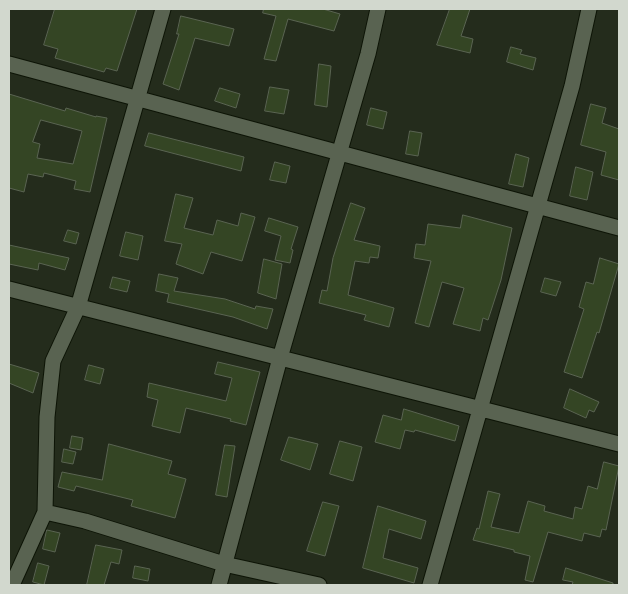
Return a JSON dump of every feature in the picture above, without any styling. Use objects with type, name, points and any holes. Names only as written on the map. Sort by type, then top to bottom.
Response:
[{"type":"street","points":[[12,585],[45,512],[47,417],[53,361],[78,307],[163,9]]},
{"type":"street","points":[[219,585],[280,358],[368,54],[378,9]]},
{"type":"street","points":[[430,585],[572,86],[589,9]]},
{"type":"street","points":[[9,64],[619,228]]},
{"type":"street","points":[[9,289],[619,444]]},
{"type":"street","points":[[45,512],[85,521],[224,564],[319,585]]},
{"type":"building","points":[[55,9],[137,9],[117,71],[106,68],[104,72],[55,58],[58,49],[44,45]]},
{"type":"building","points":[[264,9],[323,9],[340,14],[334,31],[288,19],[276,61],[264,59],[276,16],[263,13]]},
{"type":"building","points":[[450,9],[470,9],[461,36],[473,39],[470,53],[437,45]]},
{"type":"building","points":[[181,16],[234,29],[229,46],[195,38],[179,90],[163,84],[179,34],[177,34]]},
{"type":"building","points":[[511,47],[522,50],[520,54],[536,58],[533,70],[507,62]]},
{"type":"building","points":[[319,64],[331,66],[327,107],[315,105]]},
{"type":"building","points":[[270,87],[289,90],[284,114],[265,111]]},
{"type":"building","points":[[220,88],[240,94],[236,108],[215,101]]},
{"type":"building","points":[[9,94],[65,111],[66,108],[96,117],[107,118],[90,192],[74,189],[76,181],[44,173],[43,177],[28,174],[24,192],[9,188]],"holes":[[[41,120],[82,131],[73,164],[37,158],[40,144],[33,142]]]},
{"type":"building","points":[[591,104],[606,108],[602,123],[619,129],[619,180],[601,175],[606,152],[581,145]]},
{"type":"building","points":[[371,108],[387,112],[383,129],[367,125]]},
{"type":"building","points":[[410,131],[422,133],[418,156],[406,154]]},
{"type":"building","points":[[149,133],[244,157],[241,171],[145,146]]},
{"type":"building","points":[[516,154],[529,158],[523,187],[509,184]]},
{"type":"building","points":[[275,162],[290,166],[286,183],[270,180]]},
{"type":"building","points":[[576,167],[593,172],[587,200],[570,196]]},
{"type":"building","points":[[176,194],[193,198],[184,228],[213,235],[217,220],[238,226],[241,213],[255,217],[242,261],[211,252],[203,274],[176,264],[182,244],[165,241]]},
{"type":"building","points":[[351,203],[365,208],[354,240],[380,246],[378,258],[370,257],[369,263],[355,261],[348,295],[394,308],[389,327],[364,320],[366,315],[319,303],[322,290],[327,291],[333,258]]},
{"type":"building","points":[[463,215],[512,228],[501,280],[488,320],[483,318],[480,331],[453,324],[464,288],[442,282],[429,327],[415,323],[431,261],[414,258],[416,244],[425,245],[428,224],[460,228]]},
{"type":"building","points":[[269,218],[298,227],[291,249],[293,250],[290,263],[275,260],[281,236],[265,231]]},
{"type":"building","points":[[68,230],[79,233],[76,244],[64,241]]},
{"type":"building","points":[[126,232],[143,236],[138,260],[120,256]]},
{"type":"building","points":[[9,245],[69,258],[65,270],[39,263],[38,270],[9,264]]},
{"type":"building","points":[[600,258],[619,264],[599,333],[597,332],[582,378],[564,372],[584,309],[579,307],[586,282],[593,284]]},
{"type":"building","points":[[264,259],[282,264],[276,299],[258,293]]},
{"type":"building","points":[[159,274],[178,278],[174,291],[225,299],[255,309],[256,306],[273,309],[267,329],[233,317],[167,302],[169,294],[156,291]]},
{"type":"building","points":[[113,277],[130,281],[127,292],[110,288]]},
{"type":"building","points":[[545,278],[561,282],[556,296],[541,292]]},
{"type":"building","points":[[218,362],[260,372],[246,425],[230,421],[231,419],[186,408],[180,433],[152,426],[158,400],[147,397],[149,383],[226,401],[232,378],[215,374]]},
{"type":"building","points":[[9,364],[39,373],[33,393],[9,383]]},
{"type":"building","points":[[89,365],[104,369],[100,384],[85,380]]},
{"type":"building","points":[[570,389],[599,402],[594,412],[589,410],[586,418],[564,408]]},
{"type":"building","points":[[404,409],[459,426],[455,441],[415,430],[414,432],[405,430],[400,449],[375,442],[383,415],[401,420]]},
{"type":"building","points":[[72,436],[83,438],[81,450],[70,448]]},
{"type":"building","points":[[289,437],[318,444],[310,470],[281,460]]},
{"type":"building","points":[[340,441],[362,447],[353,481],[330,474]]},
{"type":"building","points":[[109,444],[172,461],[168,474],[186,479],[175,518],[131,506],[133,500],[76,486],[74,491],[58,487],[62,472],[102,480]]},
{"type":"building","points":[[225,445],[235,446],[227,497],[216,495]]},
{"type":"building","points":[[64,449],[76,452],[73,464],[62,462]]},
{"type":"building","points":[[604,462],[619,466],[606,530],[602,529],[600,537],[584,533],[582,541],[548,532],[533,582],[525,580],[530,556],[473,540],[477,528],[479,529],[488,491],[500,494],[491,527],[519,533],[528,501],[545,506],[544,511],[573,519],[575,507],[582,509],[588,486],[597,489]]},
{"type":"building","points":[[323,502],[339,506],[325,556],[307,551]]},
{"type":"building","points":[[378,506],[426,521],[421,539],[389,529],[383,558],[418,568],[414,583],[363,568]]},
{"type":"building","points":[[47,530],[60,533],[55,552],[43,549]]},
{"type":"building","points":[[96,545],[122,550],[119,564],[111,562],[104,585],[87,585]]},
{"type":"building","points":[[38,563],[49,566],[44,585],[33,582]]},
{"type":"building","points":[[135,566],[150,569],[148,581],[133,578]]},
{"type":"building","points":[[566,568],[613,583],[613,585],[572,585],[573,582],[563,580]]}]
